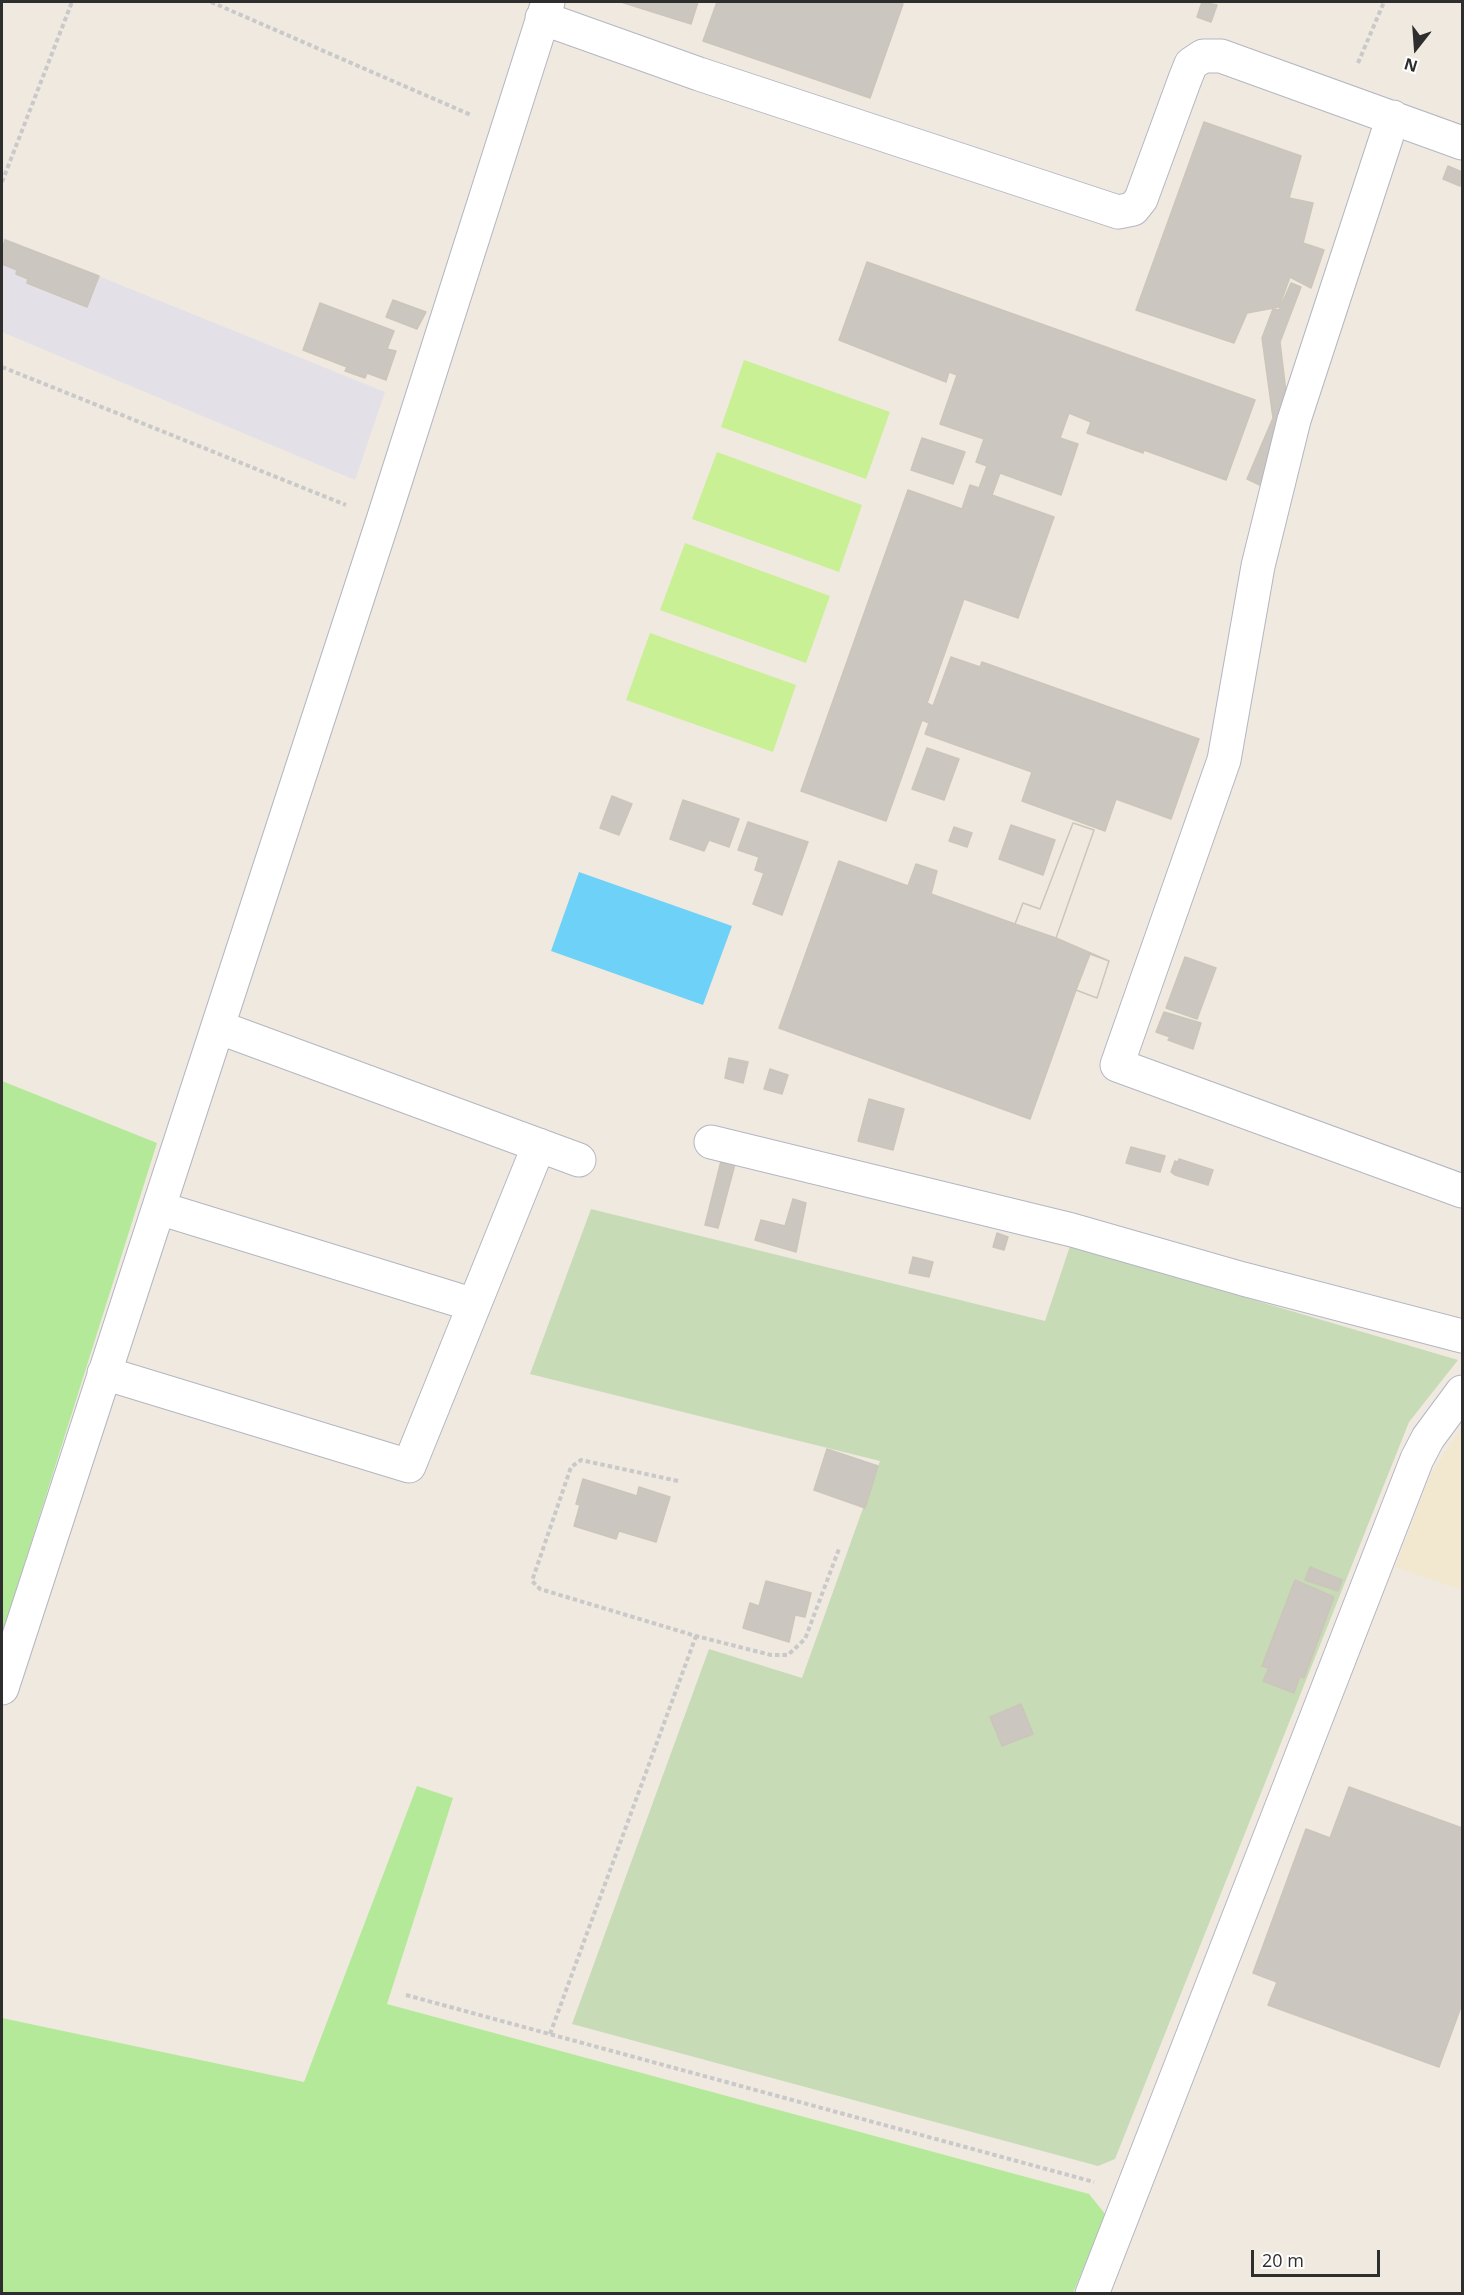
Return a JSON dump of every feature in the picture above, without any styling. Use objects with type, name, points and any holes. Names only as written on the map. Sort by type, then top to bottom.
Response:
[{"type":"street","points":[[2,1688],[383,520],[545,10],[710,78],[1118,212],[1133,209],[1142,199],[1191,64],[1203,56],[1221,56],[1462,143]]},
{"type":"street","points":[[1393,117],[1294,420],[1258,566],[1224,760],[1117,1065],[1462,1191]]},
{"type":"street","points":[[218,1027],[579,1160]]},
{"type":"street","points":[[711,1142],[1072,1230],[1243,1279],[1462,1336]]},
{"type":"street","points":[[104,1373],[409,1466],[539,1145]]},
{"type":"street","points":[[159,1208],[474,1305]]},
{"type":"street","points":[[1092,2294],[1417,1460],[1428,1438],[1462,1392]]},
{"type":"path","points":[[2,182],[72,2]]},
{"type":"path","points":[[211,2],[506,130]]},
{"type":"path","points":[[1343,100],[1384,2]]},
{"type":"path","points":[[2,367],[383,520]]},
{"type":"path","points":[[678,1481],[581,1460],[571,1467],[532,1581],[540,1589],[696,1636],[771,1655],[788,1655],[805,1640],[839,1549]]},
{"type":"path","points":[[550,2034],[696,1636]]},
{"type":"path","points":[[405,1995],[1130,2193]]},
{"type":"shaded area","points":[[2,237],[385,392],[355,480],[2,332]]},
{"type":"shaded area","points":[[1462,1427],[1462,1590],[1395,1567],[1430,1475]]},
{"type":"green space","points":[[744,360],[890,412],[866,479],[721,427]]},
{"type":"green space","points":[[717,452],[862,505],[839,572],[692,519]]},
{"type":"green space","points":[[685,543],[830,596],[806,663],[660,610]]},
{"type":"green space","points":[[650,633],[796,685],[773,752],[626,700]]},
{"type":"green space","points":[[2,1081],[157,1143],[2,1635]]},
{"type":"green space","points":[[591,1209],[1045,1321],[1070,1246],[1458,1360],[1409,1422],[1115,2159],[1098,2166],[572,2024],[709,1649],[802,1678],[880,1461],[530,1374]]},
{"type":"green space","points":[[417,1786],[453,1798],[387,2004],[1089,2194],[1106,2215],[1073,2293],[2,2294],[2,2018],[304,2082]]},
{"type":"water","points":[[579,872],[732,926],[703,1005],[551,951]]},
{"type":"building","points":[[621,2],[698,2],[691,24]]},
{"type":"building","points":[[717,2],[894,2],[903,4],[870,98],[703,41]]},
{"type":"building","points":[[1202,2],[1217,5],[1211,22],[1197,17]]},
{"type":"building","points":[[1204,122],[1301,156],[1289,198],[1313,203],[1303,243],[1324,250],[1311,288],[1290,277],[1279,307],[1247,313],[1234,343],[1136,310]]},
{"type":"building","points":[[1448,166],[1462,172],[1460,186],[1443,179]]},
{"type":"building","points":[[5,240],[99,276],[87,307],[27,283],[28,279],[16,274],[17,270],[2,264]]},
{"type":"building","points":[[867,262],[1255,400],[1226,480],[1144,450],[1143,453],[1087,433],[1091,422],[1069,413],[1060,438],[1078,444],[1061,495],[1000,473],[992,495],[1054,517],[1018,618],[964,599],[927,703],[933,706],[951,657],[980,667],[982,662],[1199,739],[1171,819],[1116,799],[1105,831],[1022,801],[1032,772],[925,734],[929,723],[922,720],[886,821],[801,791],[908,490],[962,509],[970,485],[979,488],[987,466],[976,462],[984,439],[940,424],[957,375],[949,372],[946,382],[839,340]]},
{"type":"building","points":[[1291,283],[1301,287],[1280,342],[1289,417],[1264,487],[1247,479],[1273,418],[1262,338],[1273,309],[1279,310]]},
{"type":"building","points":[[393,300],[426,312],[417,329],[386,317]]},
{"type":"building","points":[[320,303],[394,331],[387,349],[396,351],[386,380],[367,373],[365,378],[345,371],[347,367],[303,350]]},
{"type":"building","points":[[922,438],[965,452],[953,484],[911,470]]},
{"type":"building","points":[[927,748],[959,759],[944,800],[912,789]]},
{"type":"building","points":[[612,796],[632,804],[619,835],[600,828]]},
{"type":"building","points":[[683,800],[739,819],[729,847],[709,840],[704,851],[670,839]]},
{"type":"building","points":[[748,822],[808,842],[782,915],[753,904],[764,873],[755,870],[759,857],[738,850]]},
{"type":"building","points":[[1073,823],[1094,830],[1056,938],[1109,961],[1097,998],[1076,990],[1030,1119],[779,1028],[839,861],[908,886],[916,864],[937,871],[931,894],[1015,924],[1023,903],[1040,909]]},
{"type":"building","points":[[1073,823],[1094,830],[1056,938],[1015,924],[1023,903],[1040,909]]},
{"type":"building","points":[[1011,825],[1055,840],[1043,875],[999,859]]},
{"type":"building","points":[[954,827],[972,833],[967,847],[949,841]]},
{"type":"building","points":[[1090,954],[1109,961],[1097,998],[1076,990]]},
{"type":"building","points":[[1185,957],[1216,968],[1197,1019],[1166,1008]]},
{"type":"building","points":[[1164,1012],[1201,1023],[1193,1049],[1168,1040],[1170,1037],[1156,1032]]},
{"type":"building","points":[[729,1058],[748,1062],[743,1083],[725,1078]]},
{"type":"building","points":[[770,1069],[788,1075],[782,1094],[764,1089]]},
{"type":"building","points":[[869,1099],[904,1109],[893,1150],[858,1141]]},
{"type":"building","points":[[1131,1147],[1165,1156],[1160,1172],[1126,1163]]},
{"type":"building","points":[[1179,1159],[1213,1170],[1208,1185],[1171,1172],[1175,1161],[1178,1162]]},
{"type":"building","points":[[721,1161],[735,1164],[718,1228],[705,1225]]},
{"type":"building","points":[[793,1199],[806,1203],[796,1252],[755,1240],[761,1220],[785,1226]]},
{"type":"building","points":[[997,1233],[1008,1237],[1004,1250],[993,1247]]},
{"type":"building","points":[[913,1257],[933,1262],[929,1277],[909,1273]]},
{"type":"building","points":[[827,1449],[878,1466],[865,1508],[814,1490]]},
{"type":"building","points":[[583,1479],[637,1496],[639,1487],[670,1497],[656,1542],[619,1531],[616,1539],[574,1526],[580,1505],[576,1504]]},
{"type":"building","points":[[1310,1567],[1342,1580],[1338,1591],[1305,1580]]},
{"type":"building","points":[[1295,1580],[1334,1597],[1304,1678],[1300,1676],[1294,1693],[1263,1681],[1269,1668],[1262,1666]]},
{"type":"building","points":[[766,1581],[811,1593],[805,1617],[795,1615],[789,1642],[743,1628],[750,1603],[759,1606]]},
{"type":"building","points":[[1021,1704],[1033,1734],[1002,1746],[990,1717]]},
{"type":"building","points":[[1349,1787],[1462,1828],[1462,2004],[1439,2067],[1268,2005],[1277,1982],[1253,1973],[1306,1829],[1330,1838]]}]
